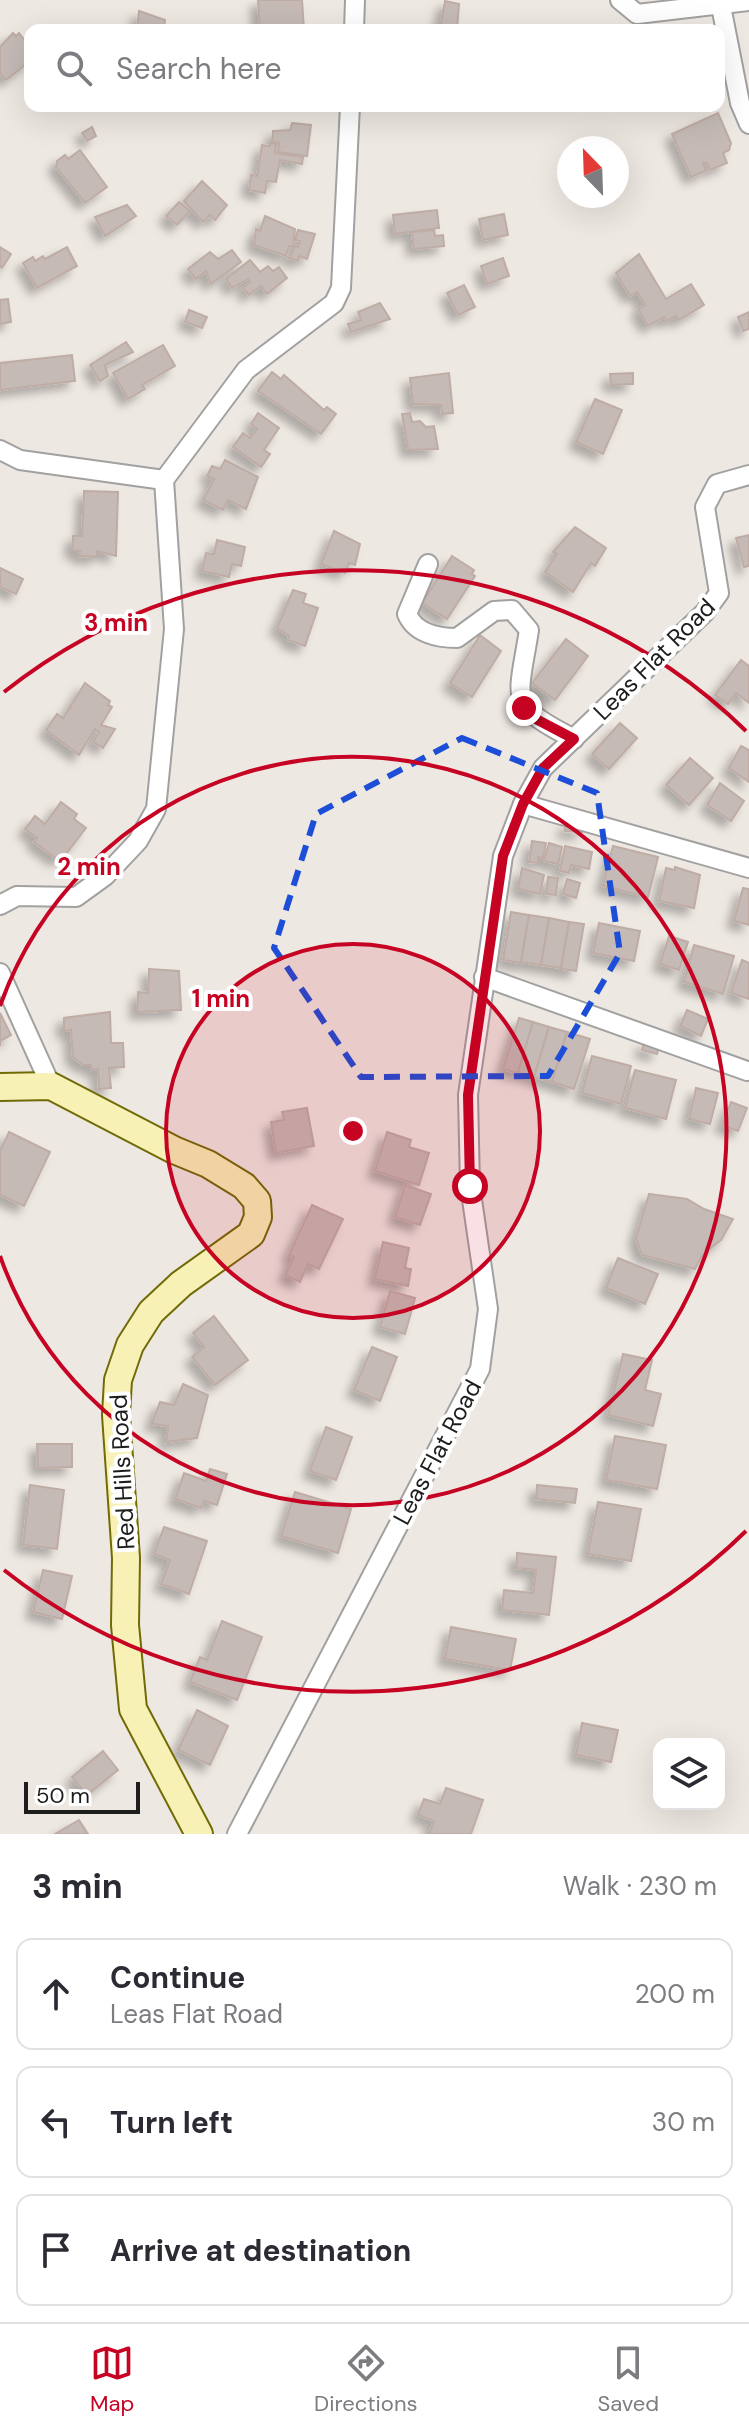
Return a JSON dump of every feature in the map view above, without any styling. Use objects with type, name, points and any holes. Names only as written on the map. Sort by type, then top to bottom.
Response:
[{"type":"main road","name":"Red Hills Road","points":[[1,1090],[51,1086],[174,1150],[208,1164],[244,1186],[257,1201],[258,1217],[251,1234],[181,1284],[151,1312],[130,1345],[118,1380],[116,1415],[126,1558],[125,1625],[133,1709],[199,1834]]},
{"type":"street","points":[[354,24],[355,0]]},
{"type":"street","points":[[620,0],[637,14],[749,1]]},
{"type":"street","points":[[721,6],[725,24]]},
{"type":"street","points":[[725,26],[740,103],[749,124]]},
{"type":"street","points":[[0,905],[17,896],[76,897],[105,876],[138,841],[156,809],[174,629],[164,480],[246,370],[334,303],[341,288],[350,112]]},
{"type":"street","points":[[0,450],[20,460],[164,480]]},
{"type":"street","name":"Leas Flat Road","points":[[237,1834],[480,1369],[488,1309],[470,1186],[468,1095],[503,856],[523,804],[543,768],[705,612],[719,593],[705,507],[717,484],[749,475]]},
{"type":"street","points":[[428,564],[407,614],[411,623],[420,631],[457,638],[494,611],[512,610],[529,630],[519,696],[524,708],[534,718],[574,739]]},
{"type":"street","points":[[523,804],[749,868]]},
{"type":"street","points":[[0,973],[51,1086]]},
{"type":"street","points":[[484,977],[747,1071]]},
{"type":"highlighted area","points":[[462,738],[597,793],[620,953],[548,1076],[361,1077],[274,948],[316,814]]},
{"type":"building","points":[[258,0],[302,0],[304,24],[260,24]]},
{"type":"building","points":[[445,1],[459,4],[457,24],[438,24],[441,23]]},
{"type":"building","points":[[139,11],[165,20],[165,24],[138,24]]},
{"type":"building","points":[[13,33],[16,36],[19,33],[24,39],[24,66],[6,80],[0,73],[0,47]]},
{"type":"building","points":[[718,113],[731,143],[729,150],[723,153],[727,163],[710,170],[707,163],[703,163],[706,171],[691,177],[672,134]]},
{"type":"building","points":[[292,123],[311,125],[307,156],[278,152],[279,143],[272,142],[273,131],[290,130]]},
{"type":"building","points":[[92,127],[96,136],[87,141],[82,133]]},
{"type":"building","points":[[270,143],[276,144],[275,153],[303,157],[302,164],[280,160],[276,182],[267,181],[265,193],[249,190],[251,175],[257,176],[262,145],[270,146]]},
{"type":"building","points":[[80,150],[107,187],[85,203],[56,167],[57,161],[65,155],[68,159]]},
{"type":"building","points":[[202,181],[227,205],[215,220],[210,215],[203,222],[184,201]]},
{"type":"building","points":[[179,202],[190,211],[177,225],[166,216]]},
{"type":"building","points":[[127,205],[136,216],[105,236],[95,217]]},
{"type":"building","points":[[437,210],[439,228],[395,234],[393,215]]},
{"type":"building","points":[[504,214],[508,235],[483,240],[479,219]]},
{"type":"building","points":[[265,216],[295,229],[293,247],[289,246],[286,256],[254,245],[256,229],[260,231]]},
{"type":"building","points":[[298,230],[315,234],[307,259],[299,256],[298,261],[289,258],[300,241],[295,240]]},
{"type":"building","points":[[434,230],[435,236],[443,235],[444,246],[414,249],[412,232]]},
{"type":"building","points":[[0,247],[11,254],[2,268],[0,266]]},
{"type":"building","points":[[67,247],[77,266],[37,288],[23,263],[33,257],[35,261],[43,256],[45,259]]},
{"type":"building","points":[[232,250],[241,262],[211,284],[206,271],[196,279],[188,269],[210,252],[218,259]]},
{"type":"building","points":[[639,254],[666,299],[691,284],[704,305],[679,320],[676,316],[667,321],[664,317],[648,326],[638,309],[645,305],[637,292],[630,296],[616,273]]},
{"type":"building","points":[[503,258],[509,276],[487,284],[481,266]]},
{"type":"building","points":[[250,260],[260,272],[268,266],[273,271],[279,267],[287,278],[267,294],[261,286],[249,295],[243,288],[250,282],[248,279],[232,288],[226,279]]},
{"type":"building","points":[[464,285],[475,307],[458,315],[447,293]]},
{"type":"building","points":[[8,299],[11,322],[0,324],[0,300]]},
{"type":"building","points":[[380,303],[390,319],[351,332],[348,324],[361,320],[358,312]]},
{"type":"building","points":[[189,310],[207,317],[202,328],[185,322]]},
{"type":"building","points":[[749,312],[749,329],[743,331],[738,317]]},
{"type":"building","points":[[126,342],[133,352],[105,365],[108,376],[100,381],[90,365]]},
{"type":"building","points":[[163,345],[175,366],[142,385],[145,389],[128,399],[113,373]]},
{"type":"building","points":[[72,355],[75,381],[0,390],[0,363]]},
{"type":"building","points":[[272,372],[281,379],[284,375],[324,410],[327,407],[336,414],[321,434],[258,391]]},
{"type":"building","points":[[449,373],[453,413],[442,414],[441,405],[413,404],[410,378]]},
{"type":"building","points":[[633,373],[633,384],[611,385],[610,374]]},
{"type":"building","points":[[595,399],[622,410],[603,454],[576,442]]},
{"type":"building","points":[[258,413],[279,428],[264,450],[270,454],[261,467],[233,447],[243,433],[250,438],[257,429],[251,424]]},
{"type":"building","points":[[410,413],[412,422],[420,421],[426,427],[434,426],[438,449],[408,450],[402,414]]},
{"type":"building","points":[[225,460],[258,477],[246,509],[228,500],[223,510],[203,500],[214,479],[207,476],[212,466],[220,469]]},
{"type":"building","points":[[84,491],[118,492],[116,556],[97,551],[97,557],[79,556],[80,551],[72,551],[73,536],[82,536]]},
{"type":"building","points":[[575,527],[606,548],[595,566],[591,563],[573,592],[545,572],[557,554],[553,552]]},
{"type":"building","points":[[334,531],[360,544],[355,565],[349,563],[345,573],[321,564]]},
{"type":"building","points":[[749,535],[749,566],[744,567],[736,538]]},
{"type":"building","points":[[217,540],[245,547],[241,566],[232,564],[229,577],[202,571],[206,553],[214,554]]},
{"type":"building","points":[[452,556],[474,570],[472,574],[475,576],[447,619],[422,603]]},
{"type":"building","points":[[0,568],[23,579],[16,594],[0,587]]},
{"type":"building","points":[[293,590],[306,594],[303,603],[318,608],[305,646],[288,640],[289,636],[277,628]]},
{"type":"building","points":[[480,635],[501,651],[472,697],[450,683]]},
{"type":"building","points":[[566,639],[588,656],[555,700],[532,683]]},
{"type":"building","points":[[741,660],[749,666],[749,703],[736,693],[728,704],[715,695]]},
{"type":"building","points":[[85,683],[110,701],[108,705],[112,707],[101,725],[115,729],[103,748],[93,742],[99,732],[95,729],[79,755],[46,730],[57,714],[63,718]]},
{"type":"building","points":[[620,723],[637,738],[609,769],[592,754]]},
{"type":"building","points":[[741,746],[749,750],[749,782],[729,768]]},
{"type":"building","points":[[690,758],[713,778],[689,805],[666,785]]},
{"type":"building","points":[[720,783],[744,801],[731,821],[707,805]]},
{"type":"building","points":[[61,802],[77,814],[74,819],[86,828],[63,858],[60,856],[57,859],[34,842],[37,838],[25,829],[35,816],[45,824]]},
{"type":"building","points":[[566,823],[583,825],[582,832],[565,831]]},
{"type":"building","points":[[532,841],[546,843],[543,858],[538,857],[538,863],[529,862]]},
{"type":"building","points":[[549,843],[562,847],[558,864],[544,861]]},
{"type":"building","points":[[565,846],[592,852],[589,869],[571,865],[569,873],[560,871]]},
{"type":"building","points":[[613,846],[658,857],[648,897],[603,886]]},
{"type":"building","points":[[675,867],[700,875],[694,908],[659,901],[666,868],[675,870]]},
{"type":"building","points":[[522,868],[544,875],[540,894],[518,889]]},
{"type":"building","points":[[548,877],[558,878],[556,895],[546,894]]},
{"type":"building","points":[[567,879],[580,883],[576,898],[563,894]]},
{"type":"building","points":[[743,888],[749,889],[749,925],[734,921]]},
{"type":"building","points":[[511,912],[529,915],[521,963],[503,960]]},
{"type":"building","points":[[529,915],[549,918],[541,965],[521,962]]},
{"type":"building","points":[[549,918],[569,922],[561,968],[541,965]]},
{"type":"building","points":[[569,922],[584,924],[576,971],[561,969]]},
{"type":"building","points":[[599,923],[640,931],[634,961],[593,953]]},
{"type":"building","points":[[669,936],[688,942],[679,970],[660,964]]},
{"type":"building","points":[[694,945],[734,956],[723,994],[684,982]]},
{"type":"building","points":[[742,960],[749,963],[749,999],[731,993]]},
{"type":"building","points":[[149,969],[179,971],[181,1010],[137,1012],[138,992],[148,993]]},
{"type":"building","points":[[687,1010],[708,1019],[701,1036],[680,1026]]},
{"type":"building","points":[[110,1012],[111,1043],[123,1043],[124,1067],[109,1068],[111,1088],[99,1089],[98,1069],[92,1070],[91,1065],[83,1065],[73,1057],[71,1030],[64,1031],[64,1018]]},
{"type":"building","points":[[0,1013],[11,1035],[0,1041]]},
{"type":"building","points":[[519,1018],[533,1022],[518,1073],[503,1069]]},
{"type":"building","points":[[533,1022],[549,1027],[534,1077],[518,1072]]},
{"type":"building","points":[[549,1027],[567,1032],[552,1082],[534,1077]]},
{"type":"building","points":[[567,1032],[590,1039],[574,1089],[552,1082]]},
{"type":"building","points":[[644,1042],[659,1046],[657,1054],[642,1050]]},
{"type":"building","points":[[592,1056],[631,1066],[621,1104],[582,1093]]},
{"type":"building","points":[[635,1070],[676,1080],[666,1119],[625,1108]]},
{"type":"building","points":[[696,1088],[718,1093],[710,1124],[689,1119]]},
{"type":"building","points":[[731,1102],[747,1108],[738,1131],[722,1125]]},
{"type":"building","points":[[307,1108],[314,1146],[276,1153],[271,1122],[284,1120],[282,1112]]},
{"type":"building","points":[[9,1132],[50,1152],[24,1206],[0,1195],[0,1151]]},
{"type":"building","points":[[387,1132],[411,1140],[409,1147],[429,1153],[419,1185],[375,1171]]},
{"type":"building","points":[[405,1185],[431,1194],[420,1225],[395,1217]]},
{"type":"building","points":[[649,1194],[687,1199],[733,1219],[721,1240],[703,1254],[695,1269],[642,1255],[636,1238]]},
{"type":"building","points":[[312,1205],[343,1219],[319,1269],[308,1264],[300,1282],[285,1275],[294,1257],[289,1255]]},
{"type":"building","points":[[383,1242],[409,1248],[405,1268],[411,1269],[408,1286],[375,1279]]},
{"type":"building","points":[[618,1258],[658,1274],[645,1304],[606,1288]]},
{"type":"building","points":[[390,1291],[415,1298],[405,1334],[380,1327]]},
{"type":"building","points":[[214,1316],[248,1360],[215,1385],[192,1357],[204,1347],[193,1333]]},
{"type":"building","points":[[372,1347],[397,1357],[380,1401],[354,1390]]},
{"type":"building","points":[[623,1354],[652,1360],[645,1390],[661,1394],[653,1426],[608,1415]]},
{"type":"building","points":[[183,1384],[208,1395],[197,1438],[166,1442],[168,1426],[153,1424],[153,1420],[160,1402],[174,1405]]},
{"type":"building","points":[[326,1427],[352,1437],[336,1480],[310,1471]]},
{"type":"building","points":[[615,1436],[666,1445],[657,1489],[606,1480]]},
{"type":"building","points":[[37,1444],[72,1444],[72,1467],[38,1468]]},
{"type":"building","points":[[210,1469],[227,1474],[217,1505],[204,1501],[201,1508],[175,1499],[184,1473],[206,1481]]},
{"type":"building","points":[[30,1485],[64,1490],[57,1549],[23,1545]]},
{"type":"building","points":[[537,1485],[577,1489],[575,1503],[536,1499]]},
{"type":"building","points":[[295,1492],[351,1509],[338,1553],[281,1536]]},
{"type":"building","points":[[598,1502],[641,1509],[631,1561],[588,1554]]},
{"type":"building","points":[[164,1527],[207,1541],[189,1594],[161,1584],[170,1560],[154,1554]]},
{"type":"building","points":[[517,1553],[556,1557],[549,1615],[502,1610],[504,1590],[533,1593],[536,1570],[516,1568]]},
{"type":"building","points":[[43,1570],[72,1576],[62,1619],[33,1612]]},
{"type":"building","points":[[222,1621],[262,1637],[237,1700],[190,1682],[200,1657],[207,1660]]},
{"type":"building","points":[[451,1627],[516,1639],[510,1670],[445,1659]]},
{"type":"building","points":[[197,1710],[228,1726],[210,1765],[178,1750]]},
{"type":"building","points":[[582,1723],[618,1730],[611,1762],[576,1755]]},
{"type":"building","points":[[103,1751],[118,1770],[87,1795],[72,1777]]},
{"type":"building","points":[[446,1788],[483,1800],[471,1834],[429,1834],[434,1821],[418,1815],[424,1799],[440,1804]]},
{"type":"building","points":[[79,1820],[88,1834],[55,1834]]},
{"type":"route","points":[[470,1186],[468,1095],[503,856],[523,804],[543,768],[574,739],[534,718],[524,708]]}]
